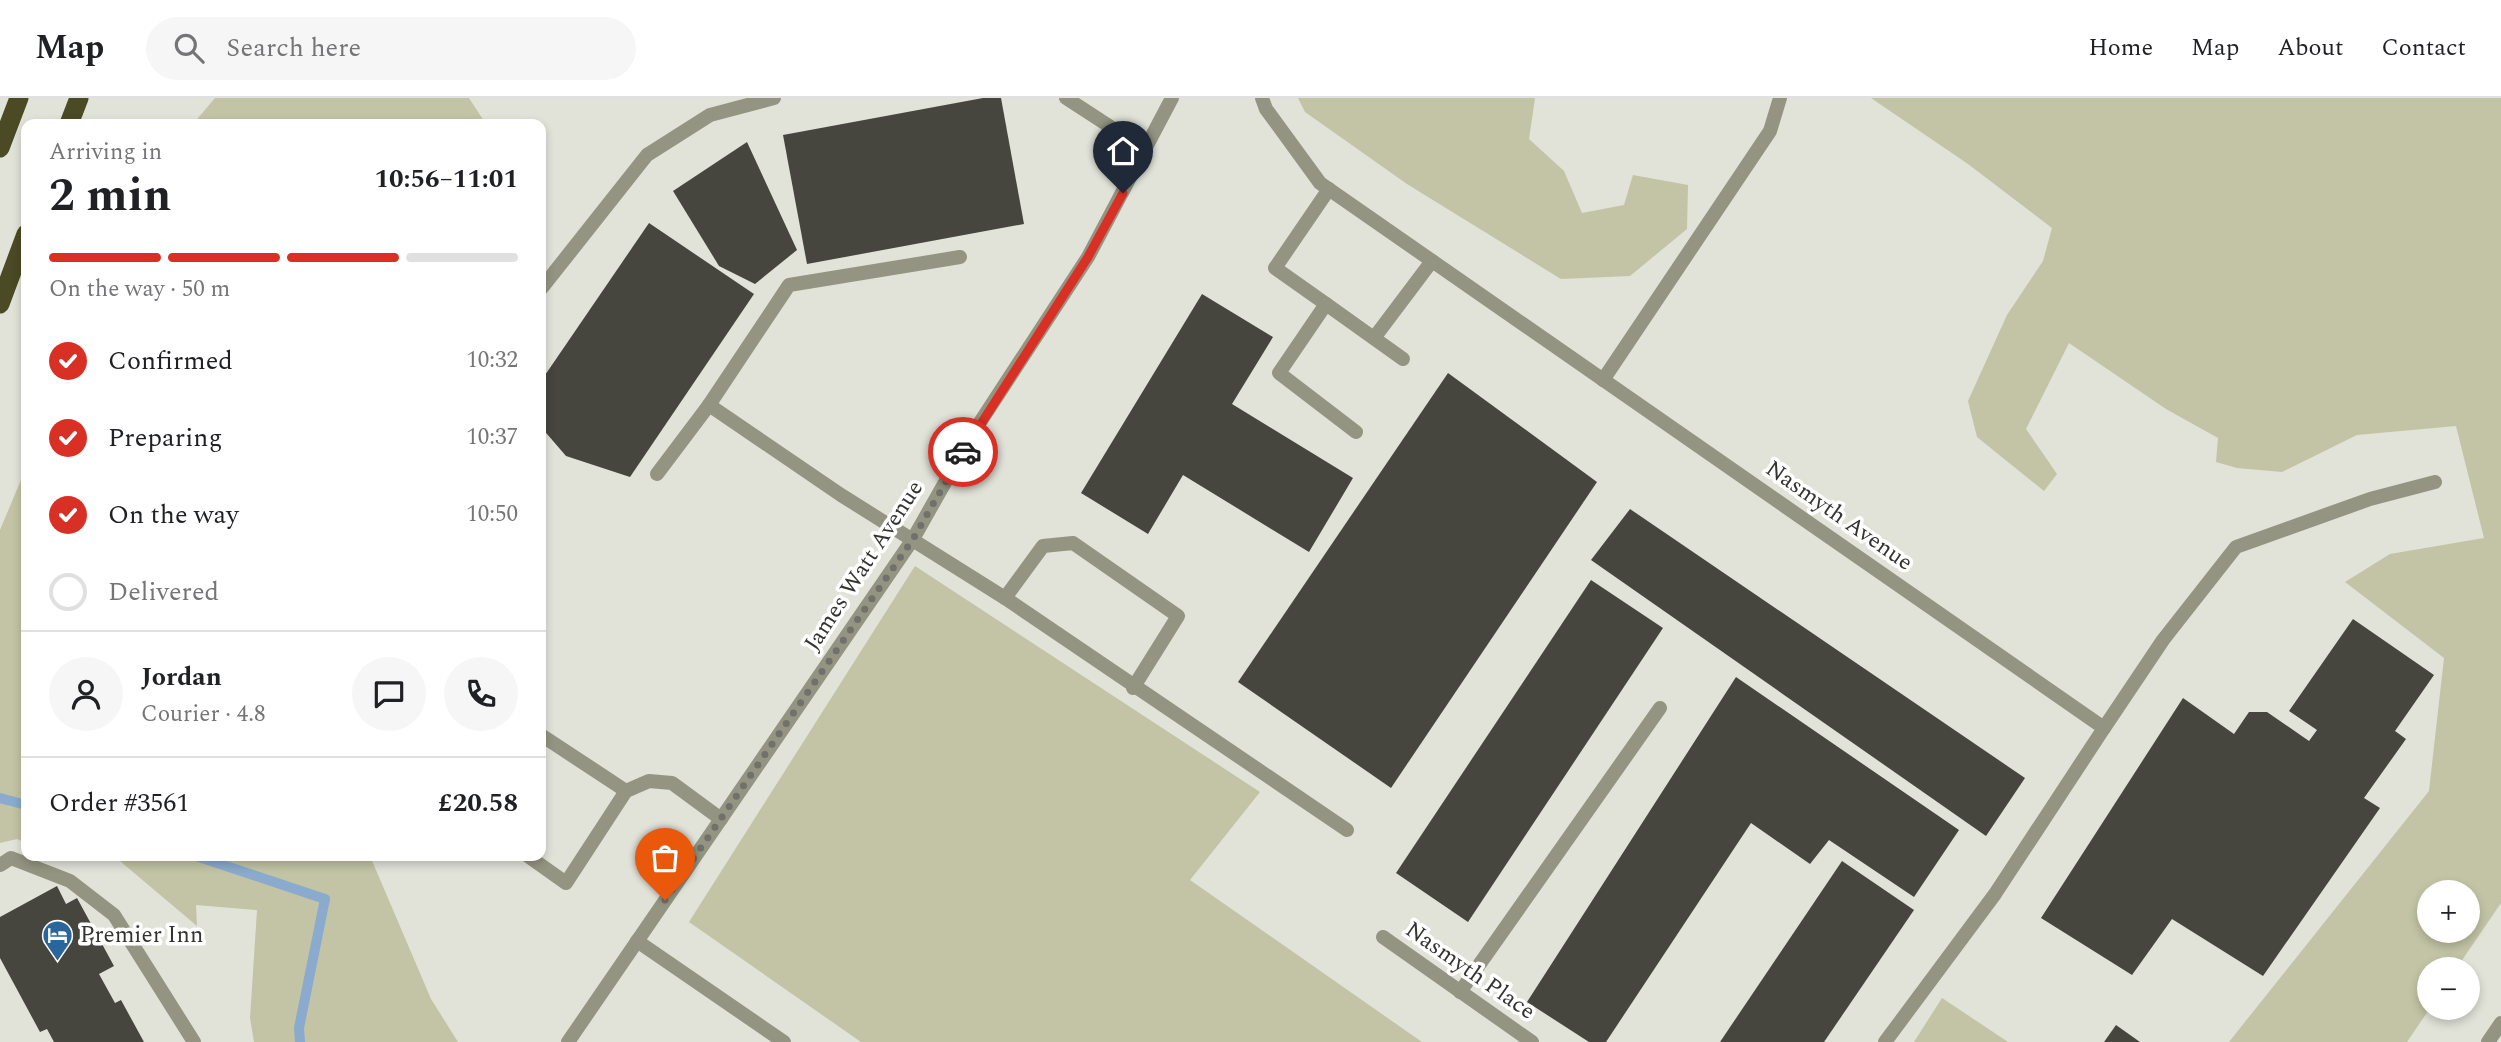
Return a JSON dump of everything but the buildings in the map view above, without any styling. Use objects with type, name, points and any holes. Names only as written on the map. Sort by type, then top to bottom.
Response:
[{"type":"highway","points":[[0,148],[19,98]]},
{"type":"highway","points":[[71,119],[79,98]]},
{"type":"highway","points":[[0,304],[21,247]]},
{"type":"street","points":[[546,283],[647,156],[710,115],[774,98]]},
{"type":"street","points":[[1066,98],[1146,150]]},
{"type":"street","name":"James Watt Avenue","points":[[568,1042],[913,539],[973,433],[1088,257],[1172,98]]},
{"type":"street","name":"Nasmyth Avenue","points":[[1262,98],[1266,109],[1320,183],[2104,728]]},
{"type":"street","points":[[1603,380],[1770,131],[1780,98]]},
{"type":"street","points":[[1329,189],[1275,268],[1403,359]]},
{"type":"street","points":[[657,474],[709,405],[789,285],[960,257]]},
{"type":"street","points":[[1374,338],[1432,261]]},
{"type":"street","points":[[1326,304],[1279,373],[1356,432]]},
{"type":"street","points":[[709,405],[841,495],[1005,598],[1133,688],[1347,830]]},
{"type":"street","points":[[1885,1042],[1995,894],[2162,640],[2236,547],[2370,499],[2435,482]]},
{"type":"street","points":[[1005,598],[1043,546],[1073,543],[1178,616],[1133,688]]},
{"type":"street","points":[[1460,992],[1660,708]]},
{"type":"street","points":[[546,738],[626,791]]},
{"type":"street","points":[[535,861],[566,883],[626,791],[649,781],[672,783],[721,819]]},
{"type":"street","points":[[0,865],[10,858],[70,881],[114,915],[194,1042]]},
{"type":"street","name":"Nasmyth Place","points":[[1382,937],[1532,1042]]},
{"type":"street","points":[[637,941],[784,1042]]},
{"type":"street","points":[[2488,1042],[2501,1023]]},
{"type":"green space","points":[[215,98],[469,98],[483,119],[197,119]]},
{"type":"green space","points":[[1298,98],[1535,98],[1529,139],[1564,171],[1582,213],[1624,205],[1633,175],[1688,185],[1687,229],[1630,276],[1561,279],[1407,184],[1305,112]]},
{"type":"green space","points":[[1871,98],[2501,98],[2501,903],[2480,934],[2480,880],[2417,880],[2417,943],[2474,943],[2464,957],[2417,957],[2417,1020],[2422,1020],[2407,1042],[2229,1042],[2429,791],[2444,658],[2345,582],[2390,554],[2484,538],[2456,426],[2357,435],[2282,472],[2237,468],[2216,462],[2218,438],[2166,409],[2069,343],[2026,429],[2057,474],[2044,491],[1977,437],[1968,401],[2007,315],[2043,261],[2052,228],[1968,164]]},
{"type":"green space","points":[[21,480],[21,841],[17,839],[0,843],[0,530]]},
{"type":"green space","points":[[915,566],[1260,792],[1190,880],[1422,1042],[861,1042],[689,922]]},
{"type":"green space","points":[[120,861],[372,861],[431,999],[458,1042],[254,1042],[250,1018],[257,910],[196,905],[197,926]]},
{"type":"green space","points":[[1942,998],[2008,1042],[1914,1042]]},
{"type":"waterway","points":[[0,798],[21,804]]},
{"type":"waterway","points":[[211,861],[325,899],[299,1028],[300,1042]]},
{"type":"way so far","points":[[665,900],[913,539],[963,452]]},
{"type":"place","name":"Premier Inn","points":[[57,962]]},
{"type":"route","points":[[963,452],[1088,257],[1123,193]]}]
